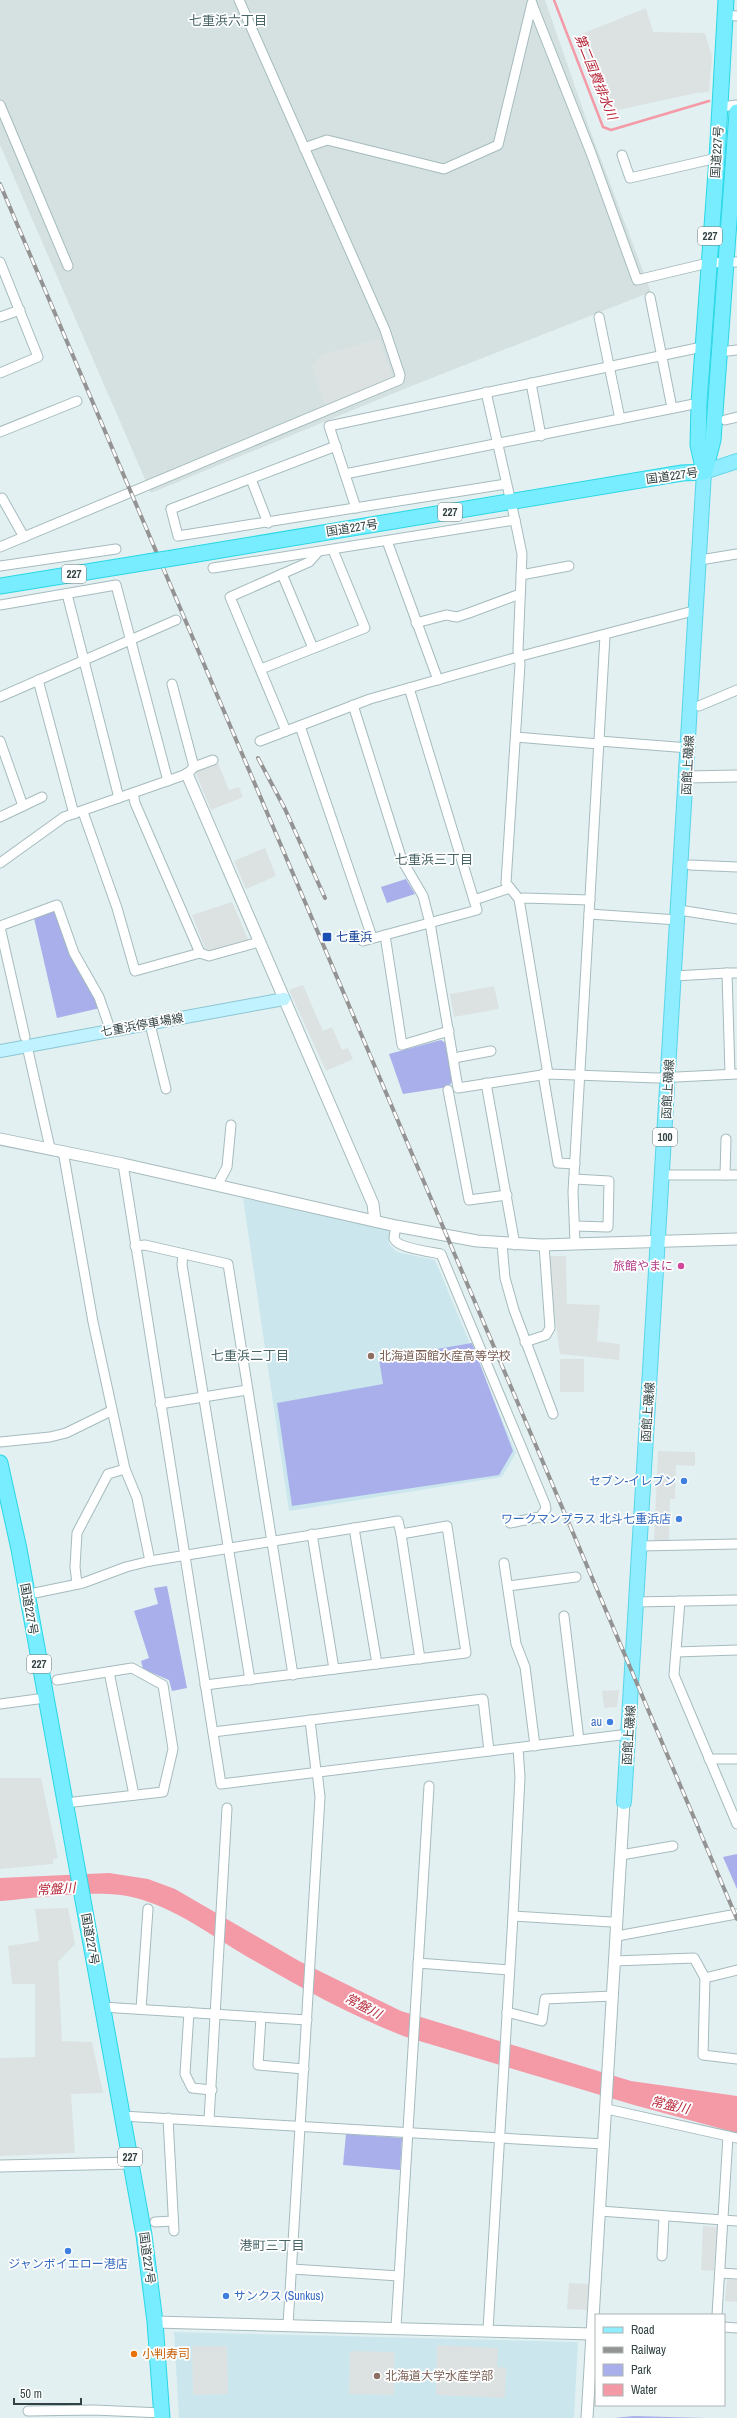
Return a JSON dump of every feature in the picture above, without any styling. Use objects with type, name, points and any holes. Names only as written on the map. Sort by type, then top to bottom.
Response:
[{"type":"highway","name":"国道227号","points":[[704,472],[698,445],[699,403],[720,107],[731,15],[726,0]]},
{"type":"highway","name":"国道227号","points":[[704,472],[713,440],[719,352],[731,262],[737,112]]},
{"type":"highway","name":"国道227号","points":[[0,586],[682,473],[704,472]]},
{"type":"highway","name":"国道227号","points":[[0,1463],[4,1503],[25,1595],[45,1698],[144,2235],[155,2322],[162,2416]]},
{"type":"main road","points":[[704,472],[737,461]]},
{"type":"main road","points":[[704,472],[737,470]]},
{"type":"main road","name":"函館上磯線","points":[[624,1802],[674,976],[679,915],[704,472]]},
{"type":"main road","name":"七重浜停車場線","points":[[0,1051],[26,1042],[150,1024],[284,999]]},
{"type":"street","points":[[0,547],[400,380],[400,375],[385,330],[239,0]]},
{"type":"street","points":[[304,148],[327,140],[444,169],[498,145],[531,2]]},
{"type":"street","points":[[531,2],[591,153],[637,280],[708,263],[731,262]]},
{"type":"street","points":[[0,105],[68,266]]},
{"type":"street","points":[[720,107],[737,105]]},
{"type":"street","points":[[622,154],[630,178],[717,158]]},
{"type":"street","points":[[0,262],[38,357],[0,373]]},
{"type":"street","points":[[650,297],[672,408]]},
{"type":"street","points":[[0,317],[20,310]]},
{"type":"street","points":[[599,317],[620,419]]},
{"type":"street","points":[[356,508],[329,426],[702,347]]},
{"type":"street","points":[[719,352],[737,350]]},
{"type":"street","points":[[531,383],[542,436]]},
{"type":"street","points":[[486,392],[522,554],[516,737],[506,883],[519,899],[558,1163],[575,1164]]},
{"type":"street","points":[[0,432],[77,401]]},
{"type":"street","points":[[345,474],[542,436],[699,403]]},
{"type":"street","points":[[725,420],[737,417]]},
{"type":"street","points":[[336,446],[171,509],[178,536],[268,523],[506,484]]},
{"type":"street","points":[[251,479],[268,523]]},
{"type":"street","points":[[2,498],[24,537]]},
{"type":"street","points":[[213,568],[515,520]]},
{"type":"street","points":[[387,541],[438,680]]},
{"type":"street","points":[[0,566],[116,548]]},
{"type":"street","points":[[261,669],[365,628],[333,550]]},
{"type":"street","points":[[286,731],[230,597],[309,562],[317,552]]},
{"type":"street","points":[[700,560],[737,554]]},
{"type":"street","points":[[521,575],[569,566]]},
{"type":"street","points":[[282,574],[313,648]]},
{"type":"street","points":[[0,605],[116,585],[168,781]]},
{"type":"street","points":[[67,594],[119,798]]},
{"type":"street","points":[[416,623],[446,615],[457,617],[469,614],[520,594]]},
{"type":"street","points":[[260,741],[353,705],[409,688],[697,610]]},
{"type":"street","points":[[0,697],[176,620]]},
{"type":"street","points":[[576,1243],[574,1179],[605,636]]},
{"type":"street","points":[[38,680],[78,813],[110,889],[135,972],[200,953],[209,956],[259,942]]},
{"type":"street","points":[[172,684],[191,770],[259,942],[374,1204],[375,1221]]},
{"type":"street","points":[[363,940],[477,910],[409,688]]},
{"type":"street","points":[[699,706],[737,690]]},
{"type":"street","points":[[353,705],[402,860],[423,896],[430,923],[458,1088],[546,1074],[580,1074],[657,1078],[668,1076],[734,1074],[727,973]]},
{"type":"street","points":[[300,726],[372,937]]},
{"type":"street","points":[[516,737],[689,748]]},
{"type":"street","points":[[0,741],[23,806]]},
{"type":"street","points":[[0,863],[58,820],[168,781],[213,760]]},
{"type":"street","points":[[687,777],[737,776]]},
{"type":"street","points":[[133,793],[135,804],[200,953]]},
{"type":"street","points":[[0,817],[42,797]]},
{"type":"street","points":[[690,865],[737,867]]},
{"type":"street","points":[[474,900],[510,888]]},
{"type":"street","points":[[519,899],[590,900]]},
{"type":"street","points":[[50,1148],[0,928],[57,906],[74,953],[99,997],[108,1023]]},
{"type":"street","points":[[590,914],[679,915],[737,919]]},
{"type":"street","points":[[385,935],[402,1045],[449,1031]]},
{"type":"street","points":[[674,976],[737,973]]},
{"type":"street","points":[[150,1024],[166,1089]]},
{"type":"street","points":[[454,1058],[491,1051]]},
{"type":"street","points":[[486,1083],[515,1245]]},
{"type":"street","points":[[448,1090],[468,1200],[507,1195]]},
{"type":"street","points":[[220,1180],[227,1167],[231,1125]]},
{"type":"street","points":[[0,1139],[123,1164],[396,1226],[502,1244],[544,1245],[737,1239]]},
{"type":"street","points":[[725,1175],[726,1139]]},
{"type":"street","points":[[63,1151],[93,1322],[111,1411],[125,1469],[137,1498],[150,1561]]},
{"type":"street","points":[[123,1164],[221,1784],[316,1771],[629,1734]]},
{"type":"street","points":[[663,1175],[737,1175]]},
{"type":"street","points":[[574,1179],[609,1181],[608,1227],[575,1226]]},
{"type":"street","points":[[396,1226],[394,1238],[396,1242],[402,1246],[441,1254],[545,1504],[546,1509],[540,1517],[510,1523]]},
{"type":"street","points":[[502,1244],[505,1278],[526,1342],[553,1414]]},
{"type":"street","points":[[135,1246],[145,1245],[228,1264],[293,1675]]},
{"type":"street","points":[[526,1342],[546,1335],[550,1328],[544,1245]]},
{"type":"street","points":[[184,1254],[182,1265],[250,1680]]},
{"type":"street","points":[[160,1404],[247,1390]]},
{"type":"street","points":[[0,1442],[50,1437],[66,1433],[111,1411]]},
{"type":"street","points":[[77,1584],[74,1567],[77,1534],[108,1474],[125,1469]]},
{"type":"street","points":[[25,1595],[77,1584],[126,1567],[150,1561],[398,1520],[420,1659]]},
{"type":"street","points":[[205,1685],[466,1653],[447,1526],[401,1534]]},
{"type":"street","points":[[354,1528],[377,1664]]},
{"type":"street","points":[[312,1534],[334,1669]]},
{"type":"street","points":[[640,1546],[737,1544]]},
{"type":"street","points":[[504,1563],[516,1644],[525,1667],[535,1746]]},
{"type":"street","points":[[508,1586],[576,1577]]},
{"type":"street","points":[[636,1602],[737,1600]]},
{"type":"street","points":[[680,1601],[674,1675],[737,1824]]},
{"type":"street","points":[[564,1616],[578,1740]]},
{"type":"street","points":[[676,1652],[737,1650]]},
{"type":"street","points":[[57,1680],[132,1668],[163,1685],[173,1749],[163,1792],[65,1803]]},
{"type":"street","points":[[109,1672],[134,1795]]},
{"type":"street","points":[[0,1704],[45,1698]]},
{"type":"street","points":[[213,1732],[483,1699],[489,1751]]},
{"type":"street","points":[[288,2325],[320,1797],[310,1720]]},
{"type":"street","points":[[488,2330],[513,1916],[520,1777],[518,1748]]},
{"type":"street","points":[[709,1759],[737,1759]]},
{"type":"street","points":[[396,2327],[429,1786]]},
{"type":"street","points":[[587,2418],[624,1802]]},
{"type":"street","points":[[209,2120],[212,2090],[218,1945],[227,1808]]},
{"type":"street","points":[[622,1855],[674,1846]]},
{"type":"street","points":[[142,2009],[148,1909]]},
{"type":"street","points":[[617,1936],[737,1914]]},
{"type":"street","points":[[513,1916],[611,1922]]},
{"type":"street","points":[[615,1961],[694,1958],[705,1978],[703,2056],[737,2059]]},
{"type":"street","points":[[418,1963],[509,1970]]},
{"type":"street","points":[[705,1978],[737,1970]]},
{"type":"street","points":[[507,2012],[542,2021],[545,1999],[613,1996]]},
{"type":"street","points":[[102,2007],[307,2020]]},
{"type":"street","points":[[189,2012],[185,2074],[192,2088],[212,2090]]},
{"type":"street","points":[[261,2017],[258,2066],[304,2069]]},
{"type":"street","points":[[607,2105],[737,2138]]},
{"type":"street","points":[[122,2116],[604,2144]]},
{"type":"street","points":[[168,2118],[174,2231]]},
{"type":"street","points":[[717,2314],[728,2136]]},
{"type":"street","points":[[0,2166],[131,2164]]},
{"type":"street","points":[[600,2211],[664,2217],[737,2221]]},
{"type":"street","points":[[662,2256],[664,2217]]},
{"type":"street","points":[[155,2222],[174,2221]]},
{"type":"street","points":[[292,2269],[399,2276]]},
{"type":"street","points":[[720,2273],[737,2274]]},
{"type":"street","points":[[155,2322],[396,2327],[592,2334]]},
{"type":"street","points":[[725,2327],[737,2328]]},
{"type":"street","points":[[28,2411],[94,2410],[162,2416]]},
{"type":"shaded area","points":[[0,0],[545,0],[590,130],[651,292],[409,387],[151,493],[0,145]]},
{"type":"shaded area","points":[[646,8],[653,32],[705,33],[712,57],[709,92],[696,93],[609,112],[579,35]]},
{"type":"shaded area","points":[[379,339],[393,378],[324,405],[312,366],[314,362],[323,354]]},
{"type":"shaded area","points":[[218,763],[229,790],[239,787],[243,797],[211,810],[195,772]]},
{"type":"shaded area","points":[[265,848],[276,876],[246,889],[234,861]]},
{"type":"shaded area","points":[[232,902],[249,941],[214,952],[205,948],[192,915]]},
{"type":"shaded area","points":[[303,985],[323,1031],[332,1027],[342,1050],[348,1048],[353,1059],[326,1071],[289,990]]},
{"type":"shaded area","points":[[494,986],[499,1009],[454,1017],[450,994]]},
{"type":"shaded area","name":"北海道函館水産高等学校","points":[[243,1198],[389,1228],[389,1244],[397,1252],[435,1260],[516,1453],[502,1477],[289,1511]]},
{"type":"shaded area","points":[[546,1256],[566,1256],[567,1304],[600,1305],[597,1341],[620,1344],[619,1360],[560,1354]]},
{"type":"shaded area","points":[[560,1359],[584,1359],[584,1392],[560,1392]]},
{"type":"shaded area","points":[[658,1451],[695,1452],[695,1466],[676,1465],[675,1499],[670,1499],[669,1541],[654,1541]]},
{"type":"shaded area","points":[[619,1690],[617,1707],[604,1708],[602,1691]]},
{"type":"shaded area","points":[[0,1778],[41,1778],[58,1858],[53,1859],[53,1864],[0,1869]]},
{"type":"shaded area","points":[[68,1908],[75,1944],[58,1962],[62,2041],[92,2042],[103,2093],[71,2094],[75,2153],[0,2156],[0,2058],[35,2057],[35,1984],[12,1984],[8,1946],[39,1941],[35,1909]]},
{"type":"shaded area","points":[[703,2226],[717,2227],[714,2271],[701,2270]]},
{"type":"shaded area","points":[[727,2279],[737,2280],[737,2302],[725,2301]]},
{"type":"shaded area","points":[[569,2283],[589,2284],[587,2310],[567,2309]]},
{"type":"shaded area","name":"北海道大学水産学部","points":[[174,2332],[578,2342],[574,2418],[179,2418]]},
{"type":"shaded area","points":[[437,2345],[498,2348],[497,2367],[506,2368],[505,2398],[436,2395]]},
{"type":"shaded area","points":[[192,2346],[227,2346],[228,2394],[193,2395]]},
{"type":"shaded area","points":[[350,2351],[394,2352],[394,2395],[349,2394]]},
{"type":"green space","points":[[406,879],[415,894],[387,903],[381,887]]},
{"type":"green space","points":[[55,910],[100,1008],[57,1018],[34,918]]},
{"type":"green space","points":[[441,1040],[446,1043],[452,1082],[448,1087],[403,1094],[389,1054]]},
{"type":"green space","points":[[472,1343],[513,1451],[499,1475],[292,1506],[277,1403],[383,1384],[379,1359]]},
{"type":"green space","points":[[167,1586],[187,1688],[172,1691],[169,1680],[143,1669],[141,1661],[149,1658],[134,1611],[158,1604],[154,1588]]},
{"type":"green space","points":[[737,1854],[737,1889],[723,1857]]},
{"type":"green space","points":[[346,2134],[402,2138],[400,2170],[343,2165]]},
{"type":"green space","points":[[634,2416],[706,2418],[614,2418]]},
{"type":"water","name":"常盤川","points":[[109,1873],[148,1879],[175,1889],[299,1961],[401,2011],[631,2081],[737,2096],[737,2133],[634,2105],[406,2037],[363,2019],[322,1998],[241,1953],[190,1922],[150,1902],[122,1895],[106,1894],[69,1895],[0,1901],[0,1878]]},
{"type":"waterway","name":"第二国費排水川","points":[[554,0],[603,127],[611,130],[709,101]]},
{"type":"railway","points":[[0,184],[737,1919]]},
{"type":"railway","points":[[258,758],[285,809],[325,898]]},
{"type":"place","name":"七重浜","points":[[327,937]]},
{"type":"place","name":"旅館やまに","points":[[681,1266]]},
{"type":"place","name":"北海道函館水産高等学校","points":[[371,1356]]},
{"type":"place","name":"セブン-イレブン","points":[[684,1481]]},
{"type":"place","name":"ワークマンプラス 北斗七重浜店","points":[[679,1519]]},
{"type":"place","name":"au","points":[[610,1722]]},
{"type":"place","name":"ジャンボイエロー港店","points":[[68,2251]]},
{"type":"place","name":"サンクス (Sunkus)","points":[[226,2296]]},
{"type":"place","name":"小判寿司","points":[[134,2354]]},
{"type":"place","name":"北海道大学水産学部","points":[[377,2376]]},
{"type":"district","name":"七重浜六丁目","points":[[228,20]]},
{"type":"district","name":"七重浜三丁目","points":[[434,859]]},
{"type":"district","name":"七重浜二丁目","points":[[250,1355]]},
{"type":"district","name":"港町三丁目","points":[[272,2245]]}]
